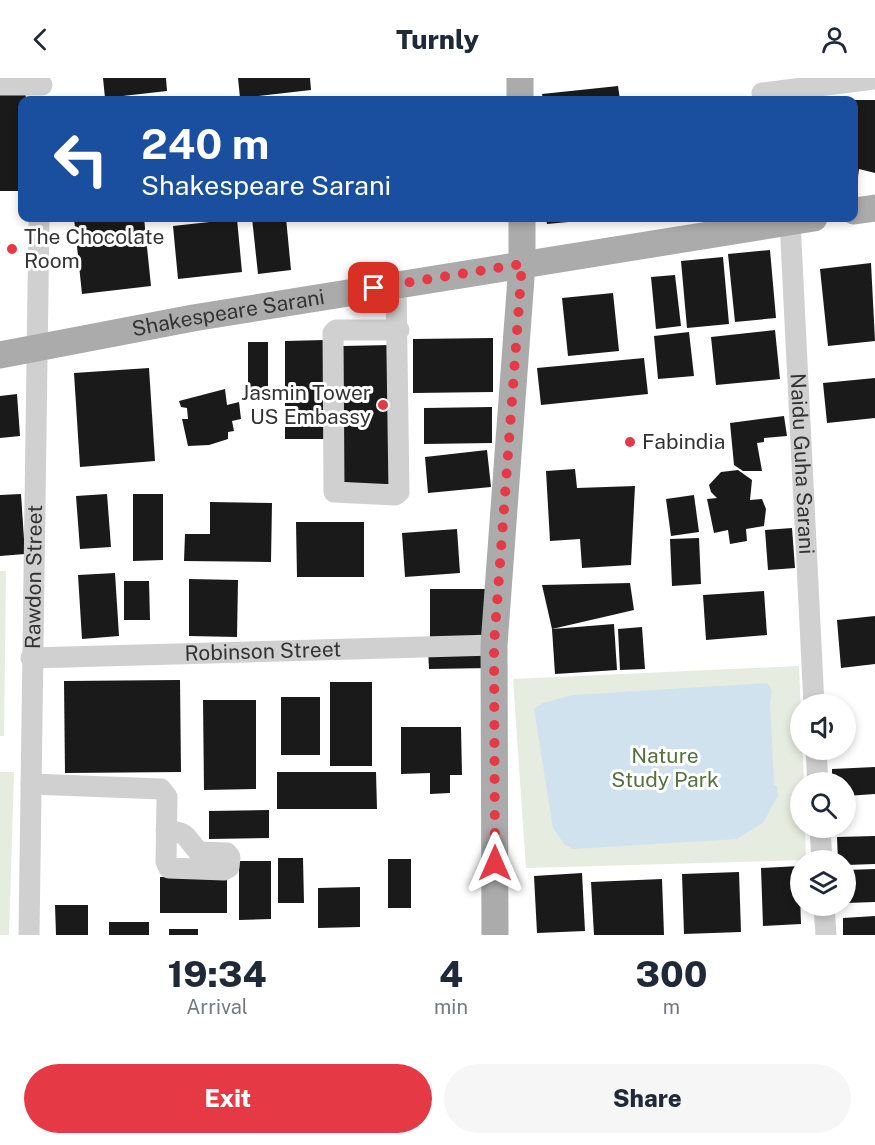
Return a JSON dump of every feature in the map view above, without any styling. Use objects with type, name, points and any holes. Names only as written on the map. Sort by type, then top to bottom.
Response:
[{"type":"main road","points":[[520,78],[520,96]]},
{"type":"main road","points":[[858,211],[875,208]]},
{"type":"main road","points":[[495,935],[494,645],[522,264],[522,222]]},
{"type":"main road","name":"Shakespeare Sarani","points":[[0,355],[193,318],[779,222]]},
{"type":"street","points":[[762,91],[875,79]]},
{"type":"street","points":[[0,85],[42,88]]},
{"type":"street","name":"Rawdon Street","points":[[29,935],[39,222]]},
{"type":"street","name":"Naidu Guha Sarani","points":[[791,222],[813,694]]},
{"type":"street","points":[[396,285],[399,330],[399,492],[395,495],[334,492],[333,333],[336,330],[399,330]]},
{"type":"street","name":"Robinson Street","points":[[32,658],[494,645]]},
{"type":"street","points":[[30,784],[161,789],[166,797],[166,831]]},
{"type":"street","points":[[825,916],[826,935]]},
{"type":"green space","points":[[0,571],[6,571],[4,736],[0,736]]},
{"type":"green space","name":"Nature Study Park","points":[[799,666],[800,694],[790,694],[790,760],[803,760],[804,772],[790,772],[790,838],[805,838],[806,850],[790,850],[790,860],[526,868],[513,679]]},
{"type":"green space","points":[[0,772],[14,772],[9,935],[0,935]]},
{"type":"water","name":"Nature Study Park","points":[[767,683],[772,691],[770,702],[774,785],[777,786],[778,796],[763,823],[737,839],[573,849],[564,844],[553,828],[534,709],[543,703],[573,695]]},
{"type":"building","points":[[103,78],[166,78],[167,91],[105,96]]},
{"type":"building","points":[[238,78],[310,78],[311,90],[240,96]]},
{"type":"building","points":[[618,86],[619,96],[542,96],[542,94]]},
{"type":"building","points":[[25,87],[26,96],[18,96],[18,191],[0,191],[0,88]]},
{"type":"building","points":[[858,100],[875,100],[875,173],[859,169],[858,177]]},
{"type":"building","points":[[74,222],[144,222],[151,286],[82,294]]},
{"type":"building","points":[[237,222],[242,272],[178,279],[173,226]]},
{"type":"building","points":[[252,222],[286,222],[291,270],[258,274]]},
{"type":"building","points":[[770,250],[776,318],[735,322],[728,254]]},
{"type":"building","points":[[723,257],[729,324],[687,328],[681,261]]},
{"type":"building","points":[[871,263],[875,341],[828,346],[820,269]]},
{"type":"building","points":[[675,275],[681,326],[656,329],[651,277]]},
{"type":"building","points":[[613,293],[619,351],[568,356],[562,298]]},
{"type":"building","points":[[775,330],[780,379],[716,385],[711,337]]},
{"type":"building","points":[[689,332],[694,376],[658,379],[654,336]]},
{"type":"building","points":[[493,338],[493,392],[413,393],[413,339]]},
{"type":"building","points":[[325,340],[325,439],[285,439],[285,341]]},
{"type":"building","points":[[248,342],[268,342],[268,388],[248,389]]},
{"type":"building","points":[[391,345],[392,484],[343,484],[342,346]]},
{"type":"building","points":[[644,358],[648,394],[541,405],[537,368]]},
{"type":"building","points":[[149,368],[155,461],[80,467],[74,373]]},
{"type":"building","points":[[875,378],[875,418],[827,423],[823,383]]},
{"type":"building","points":[[225,389],[227,405],[239,402],[241,419],[232,421],[234,431],[228,432],[228,439],[209,445],[188,446],[182,419],[188,419],[187,408],[181,407],[179,401]]},
{"type":"building","points":[[17,394],[20,436],[0,438],[0,396]]},
{"type":"building","points":[[492,407],[492,443],[424,444],[424,408]]},
{"type":"building","points":[[784,416],[787,436],[764,438],[764,442],[757,443],[762,471],[743,471],[734,465],[730,423]]},
{"type":"building","points":[[487,450],[491,487],[428,493],[425,457]]},
{"type":"building","points":[[575,469],[577,488],[635,486],[631,565],[582,568],[580,539],[550,541],[546,471]]},
{"type":"building","points":[[738,470],[752,480],[750,500],[762,499],[766,509],[764,526],[746,529],[747,541],[730,544],[728,530],[714,533],[707,499],[717,498],[711,492],[709,485],[721,472]]},
{"type":"building","points":[[21,494],[25,554],[0,556],[0,495]]},
{"type":"building","points":[[107,494],[111,547],[80,549],[76,496]]},
{"type":"building","points":[[133,494],[163,494],[163,560],[133,561]]},
{"type":"building","points":[[694,495],[699,532],[671,536],[666,499]]},
{"type":"building","points":[[210,502],[272,503],[271,562],[184,561],[185,534],[210,534]]},
{"type":"building","points":[[296,522],[364,522],[364,577],[297,577]]},
{"type":"building","points":[[792,528],[795,568],[768,570],[765,530]]},
{"type":"building","points":[[457,529],[460,573],[405,577],[402,533]]},
{"type":"building","points":[[699,538],[701,584],[672,586],[670,539]]},
{"type":"building","points":[[115,573],[119,636],[82,639],[78,575]]},
{"type":"building","points":[[189,579],[238,580],[237,637],[189,636]]},
{"type":"building","points":[[124,581],[149,581],[150,620],[124,620]]},
{"type":"building","points":[[630,583],[634,610],[552,629],[542,585]]},
{"type":"building","points":[[430,589],[486,589],[487,643],[430,644]]},
{"type":"building","points":[[764,591],[767,635],[706,640],[703,595]]},
{"type":"building","points":[[875,616],[875,664],[841,668],[837,620]]},
{"type":"building","points":[[614,624],[617,670],[555,674],[552,629]]},
{"type":"building","points":[[642,627],[645,669],[620,670],[618,629]]},
{"type":"building","points":[[428,649],[491,649],[491,668],[429,669]]},
{"type":"building","points":[[180,680],[181,772],[65,773],[64,681]]},
{"type":"building","points":[[330,682],[372,682],[372,766],[330,766]]},
{"type":"building","points":[[281,697],[320,697],[320,755],[281,755]]},
{"type":"building","points":[[203,700],[256,700],[256,789],[204,790]]},
{"type":"building","points":[[401,727],[461,727],[462,775],[450,775],[450,793],[430,794],[430,773],[401,774]]},
{"type":"building","points":[[875,767],[875,794],[856,795],[856,772],[832,772],[832,769]]},
{"type":"building","points":[[277,772],[376,772],[377,809],[277,809]]},
{"type":"building","points":[[269,810],[269,838],[209,839],[209,811]]},
{"type":"building","points":[[875,836],[875,864],[856,865],[856,850],[838,850],[837,838]]},
{"type":"building","points":[[278,858],[303,858],[304,903],[278,903]]},
{"type":"building","points":[[388,859],[411,859],[411,908],[388,908]]},
{"type":"building","points":[[239,861],[271,861],[271,919],[239,920]]},
{"type":"building","points":[[790,866],[790,916],[801,916],[801,924],[763,926],[761,868]]},
{"type":"building","points":[[875,869],[875,902],[856,903],[856,870]]},
{"type":"building","points":[[739,872],[741,932],[684,934],[682,874]]},
{"type":"building","points":[[582,873],[585,931],[537,933],[534,876]]},
{"type":"building","points":[[160,877],[227,877],[227,913],[160,913]]},
{"type":"building","points":[[662,879],[664,935],[594,935],[591,882]]},
{"type":"building","points":[[360,887],[360,927],[318,928],[318,888]]},
{"type":"building","points":[[55,905],[88,905],[88,935],[56,935]]},
{"type":"building","points":[[875,916],[875,935],[843,935],[843,918]]},
{"type":"building","points":[[109,922],[149,922],[149,935],[109,935]]},
{"type":"building","points":[[169,929],[198,929],[198,935],[169,935]]},
{"type":"place","name":"The Chocolate Room","points":[[12,249]]},
{"type":"place","name":"Jasmin Tower US Embassy","points":[[383,405]]},
{"type":"place","name":"Fabindia","points":[[630,442]]},
{"type":"route","points":[[374,288],[522,264],[494,645],[495,863]]}]
